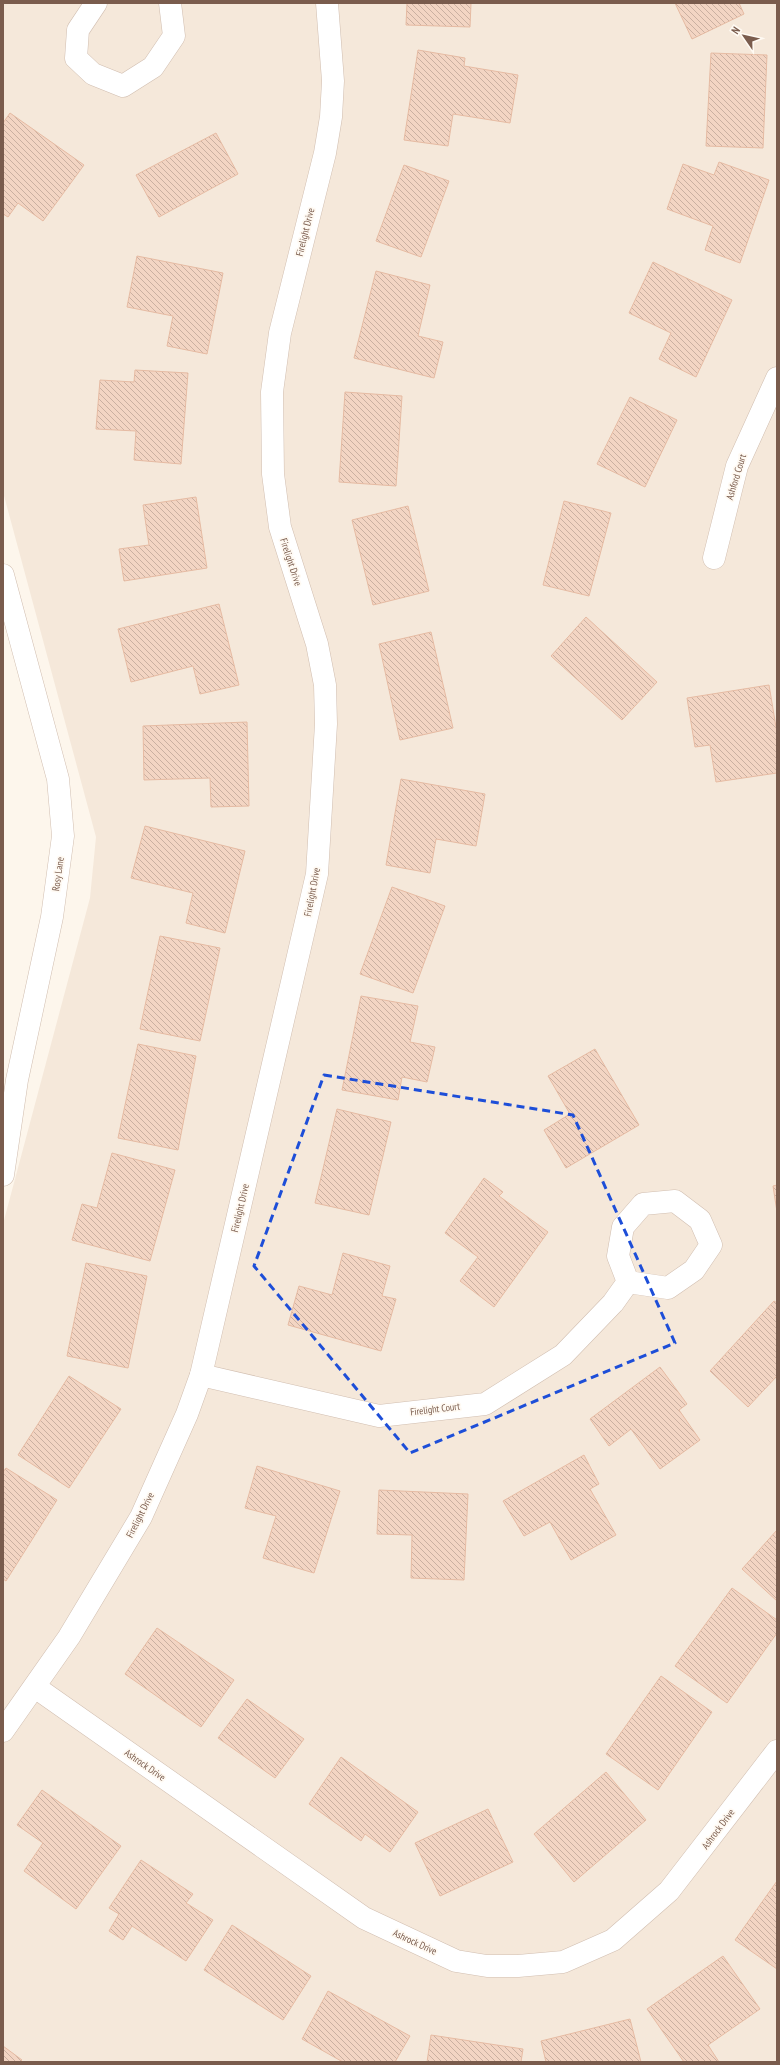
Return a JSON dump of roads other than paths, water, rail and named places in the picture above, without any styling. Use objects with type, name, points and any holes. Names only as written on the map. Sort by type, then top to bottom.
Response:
[{"type":"street","points":[[96,3],[78,30],[76,58],[93,74],[123,86],[153,67],[174,36],[170,3]]},
{"type":"street","name":"Firelight Drive","points":[[3,1731],[69,1637],[141,1517],[187,1414],[201,1375],[317,874],[326,724],[325,684],[317,644],[280,526],[274,474],[272,392],[280,333],[325,153],[332,117],[333,81],[327,3]]},
{"type":"street","name":"Ashford Court","points":[[714,558],[737,466],[777,378]]},
{"type":"street","name":"Rosy Lane","points":[[3,575],[58,779],[63,836],[52,917],[17,1080],[3,1175]]},
{"type":"street","points":[[675,1202],[700,1220],[710,1245],[694,1270],[668,1288],[628,1282],[618,1256],[623,1227],[643,1204],[675,1202]]},
{"type":"street","name":"Firelight Court","points":[[201,1375],[379,1416],[485,1404],[563,1356],[613,1303],[628,1282]]},
{"type":"street","name":"Ashrock Drive","points":[[35,1687],[364,1918],[456,1961],[487,1966],[518,1966],[563,1962],[613,1940],[670,1891],[777,1751]]}]
